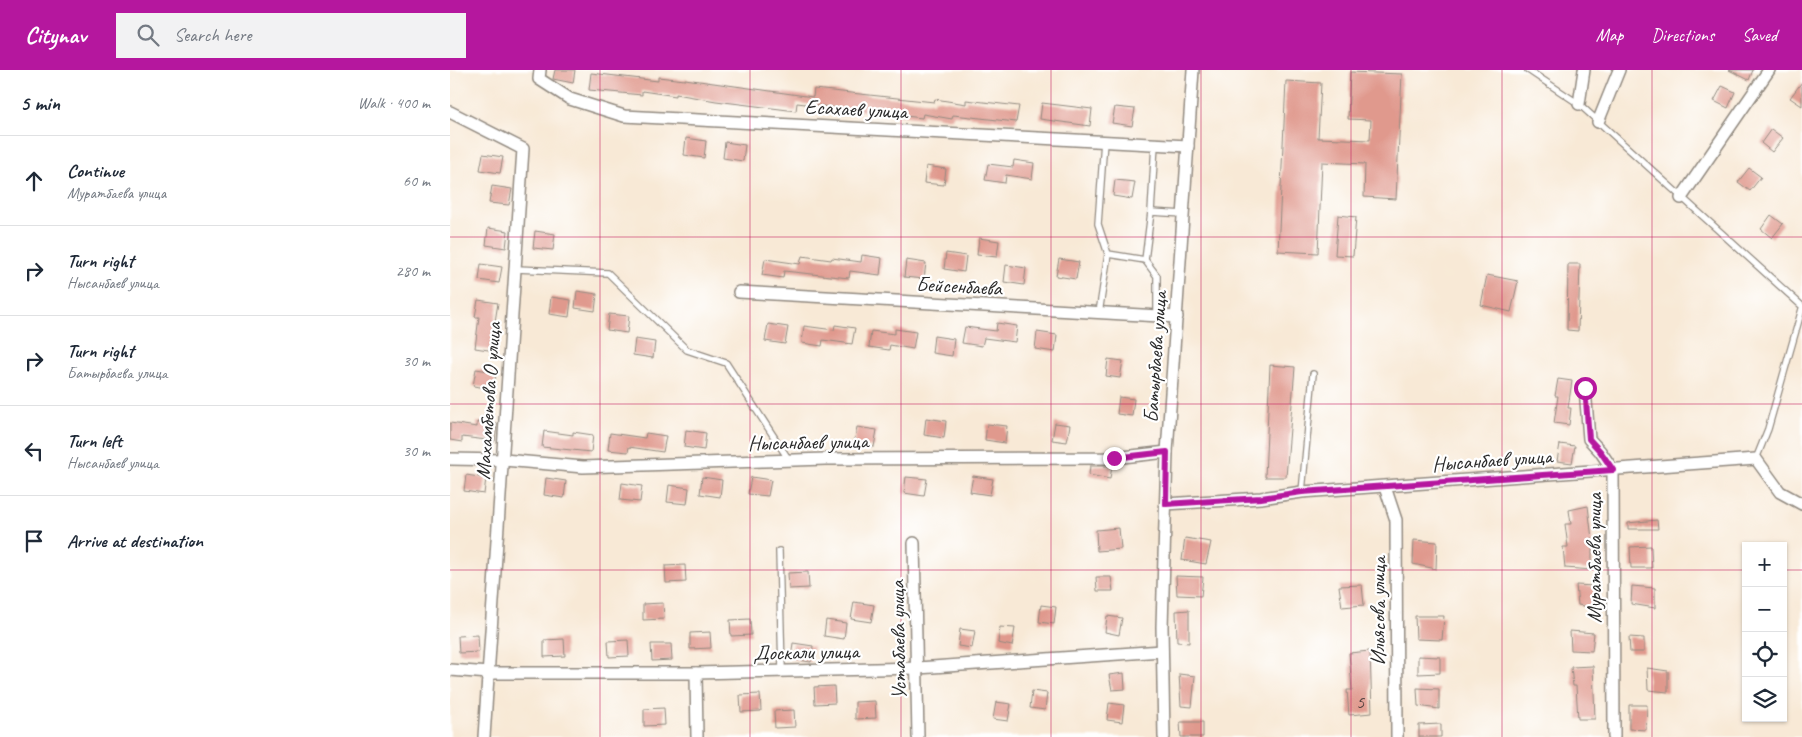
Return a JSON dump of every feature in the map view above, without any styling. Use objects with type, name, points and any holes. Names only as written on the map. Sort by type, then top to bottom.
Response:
[{"type":"street","name":"Есахаев улица","points":[[540,70],[540,79],[570,99],[624,116],[1188,146]]},
{"type":"street","name":"Батырбаева улица","points":[[1164,737],[1162,651],[1167,452],[1194,70]]},
{"type":"street","points":[[1579,104],[1584,70]]},
{"type":"street","points":[[1598,122],[1619,70]]},
{"type":"street","points":[[1682,198],[1769,70]]},
{"type":"street","name":"Махамбетова О улица","points":[[450,112],[523,149],[504,460],[484,737]]},
{"type":"street","name":"Бейсенбаева","points":[[739,292],[1177,317]]},
{"type":"street","name":"Муратбаева улица","points":[[1585,388],[1589,439],[1613,470],[1614,737]]},
{"type":"street","name":"Нысанбаев улица","points":[[450,459],[504,460],[583,467],[789,460],[1114,458],[1167,452]]},
{"type":"street","points":[[1756,459],[1780,492],[1802,504]]},
{"type":"street","name":"Нысанбаев улица","points":[[1166,504],[1261,498],[1302,492],[1756,459]]},
{"type":"street","name":"Ильясова улица","points":[[1385,487],[1396,520],[1397,737]]},
{"type":"street","name":"Устабаева улица","points":[[914,543],[918,737]]},
{"type":"street","name":"Доскали улица","points":[[450,670],[489,673],[696,673],[918,668],[1162,651]]},
{"type":"street","points":[[696,673],[697,737]]},
{"type":"lane","points":[[1528,70],[1579,104],[1802,308],[1768,429],[1756,459]]},
{"type":"lane","points":[[1099,313],[1108,254],[1098,224],[1104,141]]},
{"type":"lane","points":[[1145,260],[1151,212],[1154,144]]},
{"type":"lane","points":[[1151,212],[1184,214]]},
{"type":"lane","points":[[1108,254],[1145,260],[1157,276],[1157,316]]},
{"type":"lane","points":[[516,269],[608,272],[687,350],[726,363],[789,460]]},
{"type":"lane","points":[[1302,492],[1313,374]]},
{"type":"lane","points":[[778,551],[782,671]]},
{"type":"building","points":[[555,70],[575,70],[573,83],[553,79]]},
{"type":"building","points":[[1729,70],[1753,70],[1749,80]]},
{"type":"building","points":[[1350,72],[1402,74],[1396,199],[1364,197],[1365,164],[1322,162],[1318,253],[1278,251],[1286,81],[1321,83],[1318,138],[1370,140],[1371,120],[1348,119]]},
{"type":"building","points":[[591,73],[658,81],[658,77],[685,79],[813,97],[814,89],[934,102],[935,99],[966,104],[966,100],[1019,106],[1016,122],[953,115],[952,119],[923,114],[922,118],[797,103],[796,111],[676,94],[676,96],[642,91],[642,95],[589,90]]},
{"type":"building","points":[[1802,82],[1802,106],[1790,98]]},
{"type":"building","points":[[1722,86],[1735,92],[1728,108],[1714,101]]},
{"type":"building","points":[[1042,103],[1092,109],[1090,126],[1040,119]]},
{"type":"building","points":[[1115,107],[1135,109],[1132,126],[1112,123]]},
{"type":"building","points":[[1771,129],[1783,138],[1772,152],[1761,143]]},
{"type":"building","points":[[686,138],[706,141],[704,158],[684,155]]},
{"type":"building","points":[[725,142],[745,145],[743,161],[723,158]]},
{"type":"building","points":[[483,154],[503,157],[500,173],[480,170]]},
{"type":"building","points":[[1014,160],[1034,163],[1032,179],[1006,175],[1005,183],[985,180],[988,164],[1013,167]]},
{"type":"building","points":[[926,166],[946,169],[944,185],[924,183]]},
{"type":"building","points":[[1749,168],[1761,177],[1750,191],[1738,182]]},
{"type":"building","points":[[1115,180],[1135,182],[1132,199],[1113,196]]},
{"type":"building","points":[[492,186],[512,189],[509,205],[489,203]]},
{"type":"building","points":[[1338,215],[1356,217],[1353,256],[1335,255]]},
{"type":"building","points":[[1771,215],[1783,224],[1772,238],[1761,229]]},
{"type":"building","points":[[488,228],[508,231],[506,248],[486,245]]},
{"type":"building","points":[[535,231],[555,234],[553,250],[533,248]]},
{"type":"building","points":[[979,238],[999,241],[997,257],[977,255]]},
{"type":"building","points":[[946,253],[966,256],[964,272],[944,269]]},
{"type":"building","points":[[862,255],[882,258],[880,275],[850,271],[849,278],[784,271],[783,278],[762,275],[765,259],[800,264],[802,256],[861,262]]},
{"type":"building","points":[[1059,259],[1079,262],[1076,279],[1056,276]]},
{"type":"building","points":[[906,260],[926,263],[924,279],[904,277]]},
{"type":"building","points":[[481,264],[502,267],[499,283],[479,280]]},
{"type":"building","points":[[1568,264],[1580,264],[1578,331],[1567,330]]},
{"type":"building","points":[[1006,265],[1026,268],[1024,285],[1004,282]]},
{"type":"building","points":[[1487,275],[1518,281],[1511,312],[1481,305]]},
{"type":"building","points":[[577,291],[597,294],[595,311],[575,308]]},
{"type":"building","points":[[551,297],[571,300],[569,317],[549,314]]},
{"type":"building","points":[[478,300],[498,303],[493,334],[497,334],[495,351],[475,348],[479,317],[475,317]]},
{"type":"building","points":[[609,314],[629,316],[627,333],[607,330]]},
{"type":"building","points":[[997,323],[1017,326],[1015,342],[984,338],[982,346],[962,343],[965,327],[996,331]]},
{"type":"building","points":[[768,324],[788,327],[785,344],[765,341]]},
{"type":"building","points":[[835,325],[855,328],[852,344],[823,340],[822,346],[802,343],[804,326],[834,330]]},
{"type":"building","points":[[895,329],[916,332],[913,349],[890,345],[889,350],[869,347],[871,331],[895,334]]},
{"type":"building","points":[[1037,332],[1057,335],[1055,352],[1035,349]]},
{"type":"building","points":[[934,336],[954,339],[952,356],[932,353]]},
{"type":"building","points":[[635,339],[655,342],[653,358],[633,355]]},
{"type":"building","points":[[1108,359],[1123,361],[1120,378],[1106,376]]},
{"type":"building","points":[[1270,365],[1295,367],[1286,477],[1265,477]]},
{"type":"building","points":[[476,369],[496,372],[494,389],[473,386]]},
{"type":"building","points":[[1558,379],[1572,381],[1568,408],[1571,408],[1569,425],[1554,423],[1558,396],[1555,396]]},
{"type":"building","points":[[1119,397],[1134,399],[1132,416],[1117,414]]},
{"type":"building","points":[[926,418],[946,421],[944,438],[924,435]]},
{"type":"building","points":[[477,422],[497,424],[495,441],[462,437],[462,442],[450,440],[450,423],[477,427]]},
{"type":"building","points":[[1055,423],[1070,425],[1067,442],[1052,440]]},
{"type":"building","points":[[987,424],[1007,426],[1005,443],[985,440]]},
{"type":"building","points":[[857,427],[877,430],[874,447],[854,444]]},
{"type":"building","points":[[686,430],[706,433],[704,450],[684,447]]},
{"type":"building","points":[[544,431],[573,435],[573,432],[593,435],[591,452],[542,447]]},
{"type":"building","points":[[610,433],[645,438],[646,433],[666,436],[663,452],[629,447],[628,452],[608,450]]},
{"type":"building","points":[[1560,444],[1575,446],[1572,463],[1557,461]]},
{"type":"building","points":[[1090,466],[1112,466],[1110,479],[1089,475]]},
{"type":"building","points":[[466,475],[486,478],[484,494],[464,491]]},
{"type":"building","points":[[973,476],[993,479],[990,495],[970,492]]},
{"type":"building","points":[[702,477],[722,480],[720,497],[700,494]]},
{"type":"building","points":[[751,477],[771,480],[768,496],[748,494]]},
{"type":"building","points":[[906,477],[927,479],[924,496],[904,493]]},
{"type":"building","points":[[546,478],[566,481],[564,498],[544,495]]},
{"type":"building","points":[[622,483],[642,486],[640,502],[620,500]]},
{"type":"building","points":[[669,485],[689,488],[687,504],[667,502]]},
{"type":"building","points":[[1588,506],[1592,539],[1592,570],[1565,568],[1563,547],[1568,547],[1565,524],[1571,524],[1569,510]]},
{"type":"building","points":[[1657,520],[1658,529],[1628,529],[1628,523]]},
{"type":"building","points":[[1119,528],[1121,549],[1097,551],[1096,530]]},
{"type":"building","points":[[1185,538],[1211,542],[1206,564],[1182,560]]},
{"type":"building","points":[[1414,540],[1437,542],[1436,569],[1413,564]]},
{"type":"building","points":[[1651,546],[1652,568],[1631,568],[1630,547]]},
{"type":"building","points":[[685,565],[686,582],[666,583],[665,566]]},
{"type":"building","points":[[808,572],[809,588],[789,589],[788,573]]},
{"type":"building","points":[[1176,576],[1203,577],[1201,596],[1177,595]]},
{"type":"building","points":[[1096,577],[1111,577],[1113,591],[1097,591]]},
{"type":"building","points":[[1362,585],[1364,605],[1342,607],[1339,586]]},
{"type":"building","points":[[1576,585],[1594,586],[1594,608],[1578,605]]},
{"type":"building","points":[[1632,586],[1655,588],[1655,608],[1631,604]]},
{"type":"building","points":[[854,602],[874,605],[871,622],[851,619]]},
{"type":"building","points":[[663,603],[664,619],[643,620],[643,604]]},
{"type":"building","points":[[1041,605],[1056,607],[1054,624],[1039,622]]},
{"type":"building","points":[[1189,610],[1189,643],[1177,642],[1176,611]]},
{"type":"building","points":[[1107,616],[1122,618],[1119,635],[1105,632]]},
{"type":"building","points":[[1415,616],[1444,616],[1442,640],[1416,639]]},
{"type":"building","points":[[750,619],[751,635],[731,636],[730,620]]},
{"type":"building","points":[[826,620],[846,623],[844,639],[824,636]]},
{"type":"building","points":[[1000,627],[1015,628],[1012,646],[998,643]]},
{"type":"building","points":[[960,629],[975,631],[972,648],[958,646]]},
{"type":"building","points":[[1570,631],[1594,633],[1592,651],[1571,650]]},
{"type":"building","points":[[710,632],[711,648],[690,649],[690,633]]},
{"type":"building","points":[[478,635],[479,652],[459,653],[458,636]]},
{"type":"building","points":[[1629,637],[1644,638],[1644,652],[1630,652]]},
{"type":"building","points":[[564,639],[565,656],[544,657],[544,640]]},
{"type":"building","points":[[628,640],[629,656],[609,657],[608,641]]},
{"type":"building","points":[[793,643],[813,646],[811,662],[791,659]]},
{"type":"building","points":[[651,644],[671,644],[672,660],[652,661]]},
{"type":"building","points":[[1370,651],[1372,713],[1349,715],[1347,690],[1352,690],[1349,653]]},
{"type":"building","points":[[1418,656],[1440,657],[1440,673],[1418,674]]},
{"type":"building","points":[[1593,666],[1595,719],[1578,719],[1576,686],[1573,686],[1571,667]]},
{"type":"building","points":[[1647,668],[1668,671],[1668,692],[1648,690]]},
{"type":"building","points":[[1124,673],[1125,689],[1112,690],[1109,675]]},
{"type":"building","points":[[1179,674],[1195,676],[1192,707],[1181,706]]},
{"type":"building","points":[[834,686],[835,703],[815,704],[814,687]]},
{"type":"building","points":[[1417,688],[1439,689],[1439,709],[1418,706]]},
{"type":"building","points":[[1032,691],[1047,693],[1045,710],[1030,708]]},
{"type":"building","points":[[760,694],[761,711],[741,712],[740,695]]},
{"type":"building","points":[[875,701],[876,718],[855,719],[855,702]]},
{"type":"building","points":[[996,702],[1011,704],[1008,721],[993,719]]},
{"type":"building","points":[[1109,703],[1124,705],[1122,722],[1107,720]]},
{"type":"building","points":[[1629,705],[1647,705],[1646,730],[1629,729]]},
{"type":"building","points":[[664,708],[665,725],[644,726],[644,709]]},
{"type":"building","points":[[794,710],[795,727],[775,728],[774,711]]},
{"type":"building","points":[[1180,722],[1203,722],[1203,737],[1181,737]]},
{"type":"building","points":[[1441,724],[1441,737],[1419,737],[1419,725]]},
{"type":"route","points":[[1114,458],[1167,452],[1166,504],[1261,498],[1302,492],[1613,470],[1589,439],[1585,388]]}]
